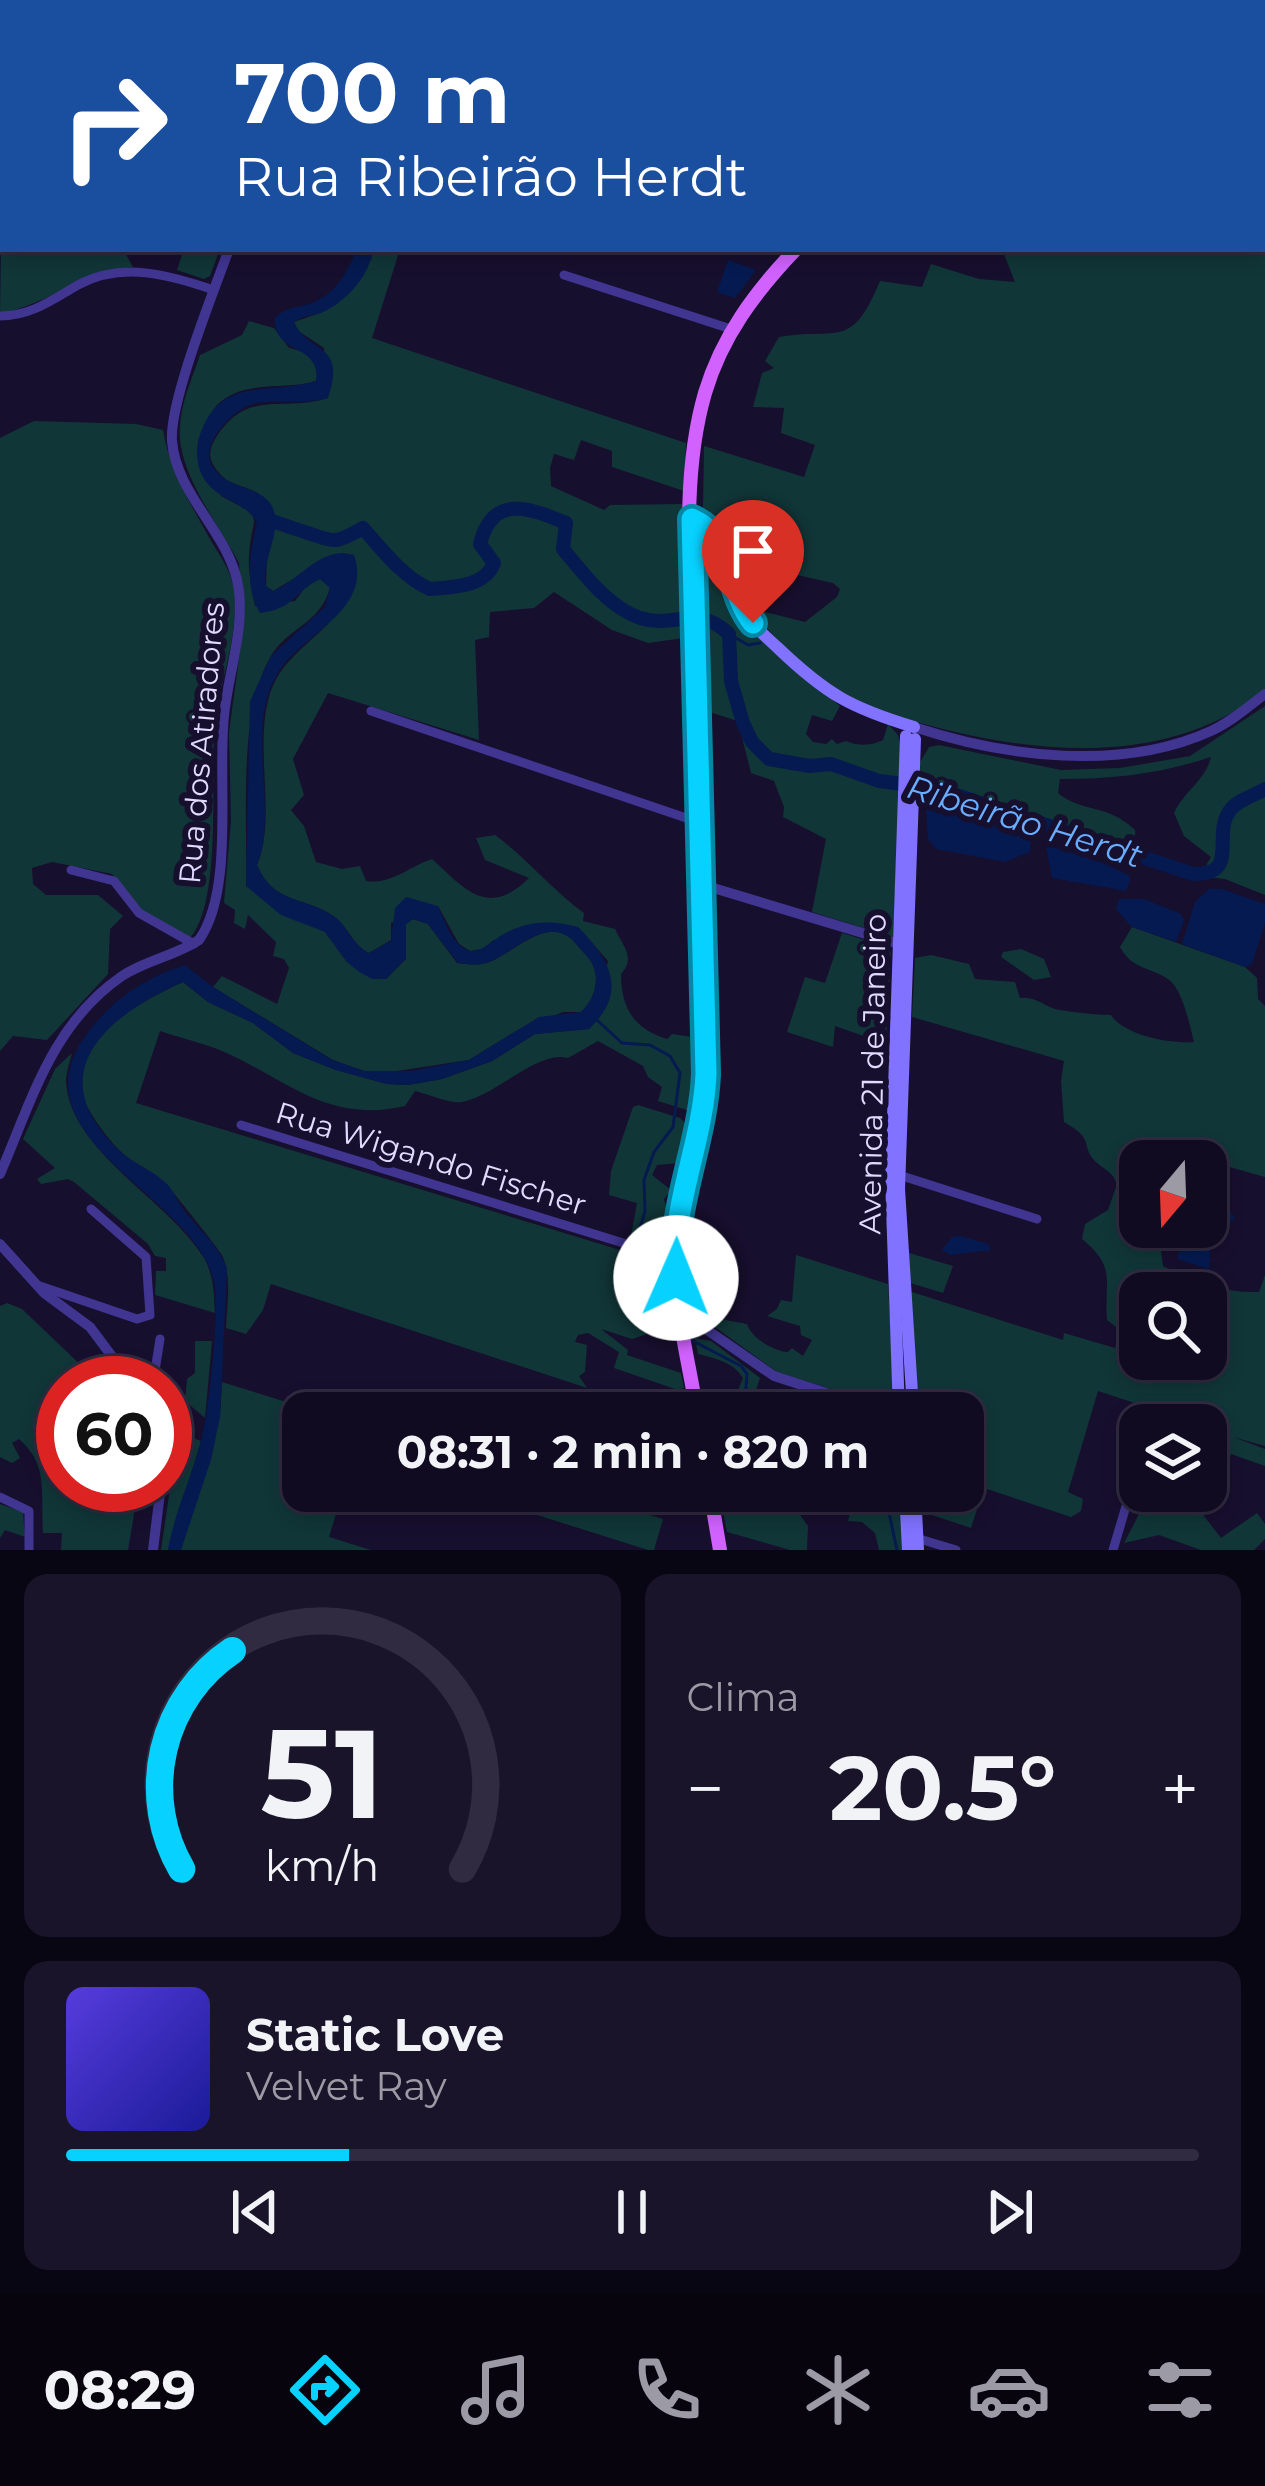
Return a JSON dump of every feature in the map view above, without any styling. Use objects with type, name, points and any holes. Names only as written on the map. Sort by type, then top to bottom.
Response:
[{"type":"main road","points":[[694,1392],[675,1259],[676,1222],[705,1090],[691,602],[692,466],[699,415],[731,329],[794,252]]},
{"type":"main road","points":[[692,519],[721,541],[738,603],[765,635],[826,692],[891,720],[912,735]]},
{"type":"main road","name":"Avenida 21 de Janeiro","points":[[906,1392],[899,1175],[912,735]]},
{"type":"main road","name":"Avenida 21 de Janeiro","points":[[906,1392],[891,1177],[909,790]]},
{"type":"main road","points":[[714,1512],[720,1550]]},
{"type":"main road","points":[[908,1512],[913,1544]]},
{"type":"main road","points":[[913,1544],[914,1512]]},
{"type":"street","name":"Rua dos Atiradores","points":[[194,944],[209,922],[222,841],[222,734],[239,595],[232,564],[178,465],[172,431],[228,252]]},
{"type":"street","points":[[0,316],[38,309],[79,284],[117,272],[151,272],[214,290]]},
{"type":"street","points":[[564,275],[731,329]]},
{"type":"street","points":[[912,735],[935,734],[1050,754],[1107,755],[1209,732],[1265,694]]},
{"type":"street","points":[[371,711],[698,822]]},
{"type":"street","points":[[71,870],[114,881],[139,913],[194,944]]},
{"type":"street","points":[[700,884],[899,944]]},
{"type":"street","points":[[0,1174],[50,1054],[80,1011],[128,972],[194,944]]},
{"type":"street","name":"Rua Wigando Fischer","points":[[241,1125],[675,1259]]},
{"type":"street","points":[[899,1175],[1037,1219]]},
{"type":"street","points":[[35,1285],[137,1319],[150,1315],[146,1257],[91,1209]]},
{"type":"street","points":[[0,1244],[35,1285],[90,1327],[112,1356]]},
{"type":"street","points":[[681,1312],[774,1376],[823,1392]]},
{"type":"street","points":[[157,1356],[160,1339]]},
{"type":"street","points":[[0,1497],[29,1511],[29,1550]]},
{"type":"street","points":[[152,1550],[157,1512]]},
{"type":"street","points":[[1113,1550],[1124,1512]]},
{"type":"street","points":[[913,1544],[956,1550]]},
{"type":"green space","points":[[1,252],[125,252],[133,267],[97,275],[0,314]]},
{"type":"green space","points":[[183,252],[219,252],[210,276],[204,279],[177,270]]},
{"type":"green space","points":[[372,252],[399,252],[372,338],[686,443],[684,491],[612,467],[612,451],[581,440],[574,460],[554,454],[550,468],[551,486],[604,510],[610,505],[682,504],[684,638],[648,643],[612,630],[554,592],[534,608],[490,612],[489,637],[475,640],[479,740],[328,693],[293,759],[304,795],[291,810],[304,826],[316,862],[342,869],[360,866],[366,881],[375,882],[432,859],[466,889],[489,898],[501,897],[529,878],[485,860],[476,838],[495,835],[584,913],[583,921],[615,929],[628,957],[621,974],[632,1016],[667,1039],[672,1034],[692,1037],[693,1102],[690,1111],[658,1101],[662,1087],[648,1077],[643,1066],[598,1041],[568,1058],[543,1061],[462,1102],[415,1091],[405,1106],[355,1109],[313,1098],[223,1051],[160,1031],[136,1103],[663,1263],[673,1334],[650,1333],[632,1339],[601,1329],[628,1350],[627,1355],[681,1373],[684,1388],[678,1390],[614,1368],[619,1352],[588,1333],[578,1335],[575,1342],[587,1345],[585,1372],[579,1376],[587,1388],[271,1284],[263,1310],[246,1334],[226,1328],[228,1281],[222,1255],[165,1183],[114,1144],[94,1118],[81,1089],[84,1063],[104,1032],[135,1008],[183,982],[293,1053],[387,1084],[442,1079],[492,1061],[535,1034],[589,1029],[608,961],[578,927],[494,940],[470,951],[459,944],[438,906],[391,923],[391,940],[369,953],[336,918],[273,887],[257,865],[265,826],[265,718],[273,685],[285,666],[332,619],[357,567],[295,578],[273,591],[266,586],[276,519],[260,495],[220,474],[211,450],[226,424],[251,408],[328,398],[324,348],[297,330],[294,322],[323,312],[371,260]]},
{"type":"green space","points":[[1003,252],[1265,252],[1265,690],[1228,715],[1188,732],[1103,748],[1014,743],[970,735],[848,699],[812,674],[759,619],[765,612],[805,622],[837,597],[840,589],[833,583],[797,575],[767,599],[746,605],[725,538],[703,508],[704,446],[804,477],[815,445],[781,433],[784,408],[753,407],[762,373],[774,368],[765,361],[779,337],[851,327],[880,281],[922,287],[931,264],[979,279],[1015,282]]},
{"type":"green space","points":[[249,321],[274,328],[289,348],[306,352],[318,370],[316,381],[251,388],[227,397],[213,410],[198,440],[221,496],[254,519],[249,562],[255,606],[295,601],[307,585],[320,579],[330,587],[312,617],[278,646],[260,680],[246,768],[246,886],[325,932],[347,962],[386,979],[406,959],[406,924],[413,919],[428,924],[457,963],[464,964],[486,963],[544,933],[567,936],[594,968],[595,988],[588,1004],[581,1012],[563,1012],[516,1031],[469,1060],[384,1073],[364,1071],[333,1060],[213,987],[222,976],[277,1004],[289,968],[284,959],[273,956],[276,942],[248,915],[245,929],[234,923],[235,910],[224,903],[231,820],[229,732],[244,622],[239,563],[192,479],[181,444],[182,409],[200,355],[242,335]]},
{"type":"green space","points":[[34,421],[136,424],[163,430],[180,483],[230,574],[235,608],[216,720],[210,872],[200,921],[190,938],[136,907],[112,874],[52,862],[32,868],[33,884],[46,895],[98,895],[123,916],[110,929],[108,974],[47,1040],[13,1036],[0,1051],[0,438]]},
{"type":"green space","points":[[707,540],[718,550],[737,613],[840,706],[832,721],[812,715],[806,734],[813,742],[874,743],[883,740],[888,724],[898,735],[893,937],[812,912],[826,839],[783,817],[774,781],[751,773],[738,721],[706,711],[701,607]]},
{"type":"green space","points":[[1265,706],[1265,895],[1225,879],[1200,876],[1211,857],[1184,836],[1174,813],[1211,757],[1136,774],[1060,779],[1058,793],[1115,816],[1135,830],[1136,854],[1129,856],[1116,852],[1115,847],[918,790],[920,762],[929,747],[939,745],[1061,770],[1120,768],[1190,756]]},
{"type":"green space","points":[[1132,927],[1245,967],[1257,978],[1258,999],[1265,1006],[1265,1177],[1227,1166],[1227,1140],[1119,1140],[1119,1248],[1162,1248],[1163,1266],[1176,1272],[1119,1272],[1119,1329],[1107,1320],[1104,1267],[1082,1239],[1085,1224],[1108,1210],[1117,1184],[1091,1156],[1081,1134],[1064,1122],[1064,1061],[912,1017],[915,958],[931,955],[969,964],[975,979],[1015,982],[1020,998],[1059,1010],[1111,1015],[1148,1037],[1194,1042],[1173,984],[1120,947]]},
{"type":"green space","points":[[842,933],[891,948],[886,1044],[835,1026],[833,1047],[787,1032],[805,977],[825,983]]},
{"type":"green space","points":[[1021,949],[1044,959],[1051,977],[1034,980],[1001,957],[1003,952]]},
{"type":"green space","points":[[72,1053],[66,1081],[71,1106],[84,1130],[204,1258],[212,1278],[215,1313],[155,1295],[156,1271],[166,1271],[166,1258],[155,1256],[148,1244],[74,1182],[41,1184],[37,1179],[55,1168],[23,1139],[55,1069]]},
{"type":"green space","points":[[633,1107],[680,1118],[689,1127],[679,1163],[657,1165],[652,1175],[671,1190],[664,1199],[667,1212],[654,1241],[660,1248],[630,1241],[637,1203],[609,1195],[611,1171]]},
{"type":"green space","points":[[909,1253],[953,1266],[943,1293],[910,1283]]},
{"type":"green space","points":[[796,1255],[888,1284],[894,1392],[841,1392],[777,1372],[698,1315],[747,1324],[770,1347],[788,1352],[792,1348],[803,1356],[812,1340],[801,1335],[800,1326],[767,1316],[781,1300],[792,1302]]},
{"type":"green space","points":[[1265,1275],[1265,1446],[1233,1437],[1265,1449],[1265,1466],[1231,1454],[1227,1466],[1227,1404],[1138,1404],[1098,1391],[1068,1492],[1083,1499],[1081,1511],[1071,1517],[984,1488],[984,1392],[917,1392],[909,1291],[1063,1340],[1064,1333],[1115,1348],[1119,1334],[1119,1380],[1227,1380],[1227,1290],[1259,1292]]},
{"type":"green space","points":[[7,1303],[22,1309],[71,1356],[36,1356],[36,1463],[19,1439],[12,1443],[20,1458],[12,1463],[0,1457],[0,1306]]},
{"type":"green space","points":[[695,1338],[711,1341],[760,1378],[755,1392],[737,1392],[743,1378],[739,1373],[729,1364],[698,1354]]},
{"type":"green space","points":[[195,1341],[212,1341],[205,1418],[192,1407]]},
{"type":"green space","points":[[222,1382],[282,1401],[282,1512],[337,1512],[329,1537],[371,1550],[181,1550],[220,1417]]},
{"type":"green space","points":[[192,1437],[201,1441],[192,1471]]},
{"type":"green space","points":[[0,1504],[23,1512],[25,1537],[5,1530],[0,1538]]},
{"type":"green space","points":[[43,1512],[134,1512],[128,1550],[61,1550],[62,1533],[43,1533]]},
{"type":"green space","points":[[167,1512],[180,1512],[168,1550],[161,1550]]},
{"type":"green space","points":[[528,1512],[640,1512],[663,1519],[654,1550]]},
{"type":"green space","points":[[723,1512],[798,1512],[808,1526],[807,1550],[790,1550],[727,1532]]},
{"type":"green space","points":[[850,1512],[902,1512],[904,1550],[879,1550],[875,1533],[862,1522],[848,1521]]},
{"type":"green space","points":[[923,1512],[976,1512],[971,1528]]},
{"type":"green space","points":[[1140,1512],[1204,1512],[1221,1538],[1257,1513],[1265,1524],[1265,1539],[1254,1550],[1201,1550],[1159,1535],[1124,1543]]},
{"type":"water","points":[[356,252],[372,252],[349,294],[323,312],[294,322],[330,358],[333,380],[328,398],[246,407],[222,426],[209,453],[216,471],[262,496],[274,511],[266,586],[273,591],[321,559],[342,553],[354,555],[357,575],[345,606],[289,659],[268,695],[262,744],[265,819],[257,865],[273,887],[336,918],[369,953],[391,941],[395,908],[406,897],[438,906],[454,939],[471,951],[531,924],[578,927],[606,964],[612,989],[609,1002],[589,1029],[535,1034],[492,1061],[408,1085],[336,1070],[293,1053],[183,982],[154,996],[106,1031],[83,1074],[85,1099],[97,1125],[122,1153],[168,1185],[227,1268],[220,1417],[181,1550],[168,1550],[178,1512],[192,1512],[192,1469],[207,1411],[215,1339],[214,1282],[200,1250],[87,1135],[71,1103],[70,1069],[89,1031],[131,990],[185,965],[332,1060],[364,1071],[411,1071],[469,1060],[539,1017],[581,1012],[596,983],[593,964],[567,936],[556,932],[532,938],[486,963],[468,964],[458,963],[428,924],[413,919],[406,924],[406,958],[386,979],[372,979],[347,962],[325,932],[281,915],[246,886],[250,701],[271,656],[325,607],[330,588],[320,579],[287,604],[260,613],[250,580],[257,523],[207,483],[199,467],[198,444],[208,418],[232,396],[316,381],[312,360],[281,339],[275,318],[334,288]]},
{"type":"water","points":[[728,260],[756,270],[735,298],[717,292]]},
{"type":"water","points":[[926,806],[1021,832],[1030,841],[1030,852],[1005,862],[936,849],[928,839]]},
{"type":"water","points":[[1046,846],[1090,858],[1131,877],[1126,891],[1052,878]]},
{"type":"water","points":[[1209,889],[1265,904],[1265,923],[1252,964],[1245,967],[1182,944],[1195,902]]},
{"type":"water","points":[[1119,899],[1144,899],[1181,914],[1184,920],[1176,942],[1132,927],[1116,909]]},
{"type":"water","points":[[952,1237],[988,1244],[991,1250],[950,1255],[942,1250]]},
{"type":"water","points":[[1181,1248],[1210,1248],[1209,1269],[1177,1259]]},
{"type":"waterway","name":"Ribeirão Herdt","points":[[265,519],[330,540],[363,528],[403,571],[430,589],[467,584],[490,571],[494,563],[480,544],[486,528],[504,511],[527,510],[553,518],[566,523],[563,549],[617,606],[653,621],[706,620],[729,634],[731,681],[743,723],[752,742],[769,759],[810,766],[831,764],[879,781],[935,788],[1193,874],[1217,868],[1231,809],[1265,789]]},
{"type":"waterway","points":[[729,634],[748,645],[760,643]]},
{"type":"waterway","points":[[597,1020],[622,1043],[650,1045],[670,1056],[680,1073],[673,1127],[654,1152],[644,1180],[645,1211],[636,1241]]},
{"type":"waterway","points":[[634,1250],[657,1329],[662,1335],[679,1338]]},
{"type":"waterway","points":[[691,1340],[741,1366],[747,1374],[746,1392]]},
{"type":"waterway","points":[[888,1512],[897,1550]]},
{"type":"route","points":[[676,1278],[676,1222],[701,1119],[706,1074],[692,519],[721,541],[738,603],[753,623]]}]
